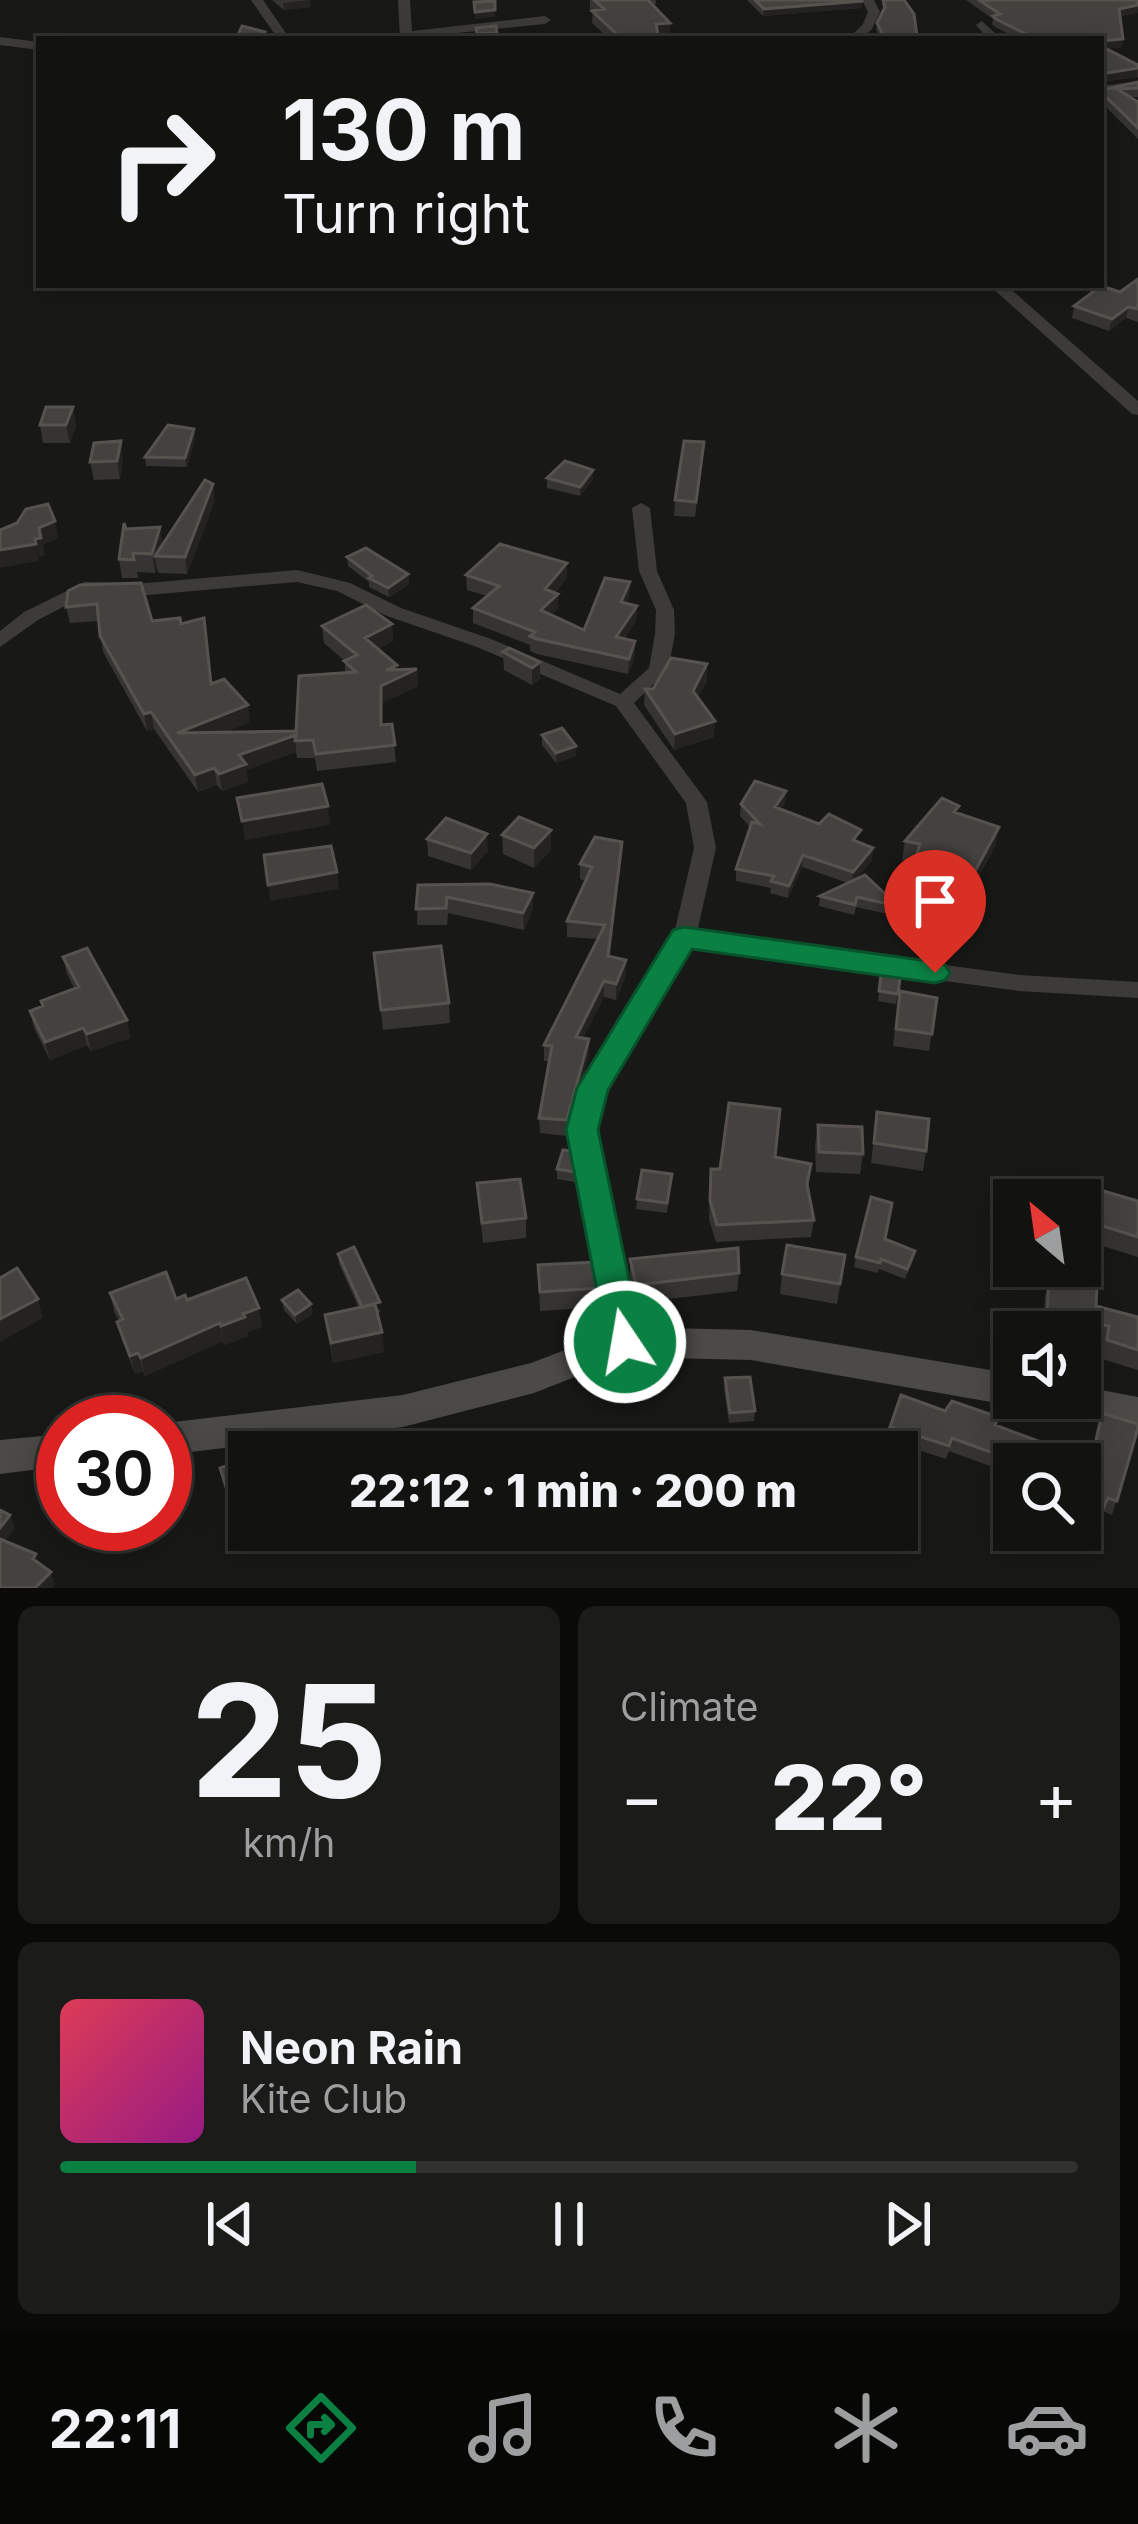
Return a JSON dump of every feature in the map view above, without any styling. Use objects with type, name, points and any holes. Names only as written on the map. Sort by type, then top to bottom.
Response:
[{"type":"street","points":[[257,0],[282,36]]},
{"type":"street","points":[[404,0],[406,36]]},
{"type":"street","points":[[857,36],[874,12],[868,0]]},
{"type":"street","points":[[414,36],[545,20]]},
{"type":"street","points":[[982,25],[992,36]]},
{"type":"street","points":[[0,41],[36,46]]},
{"type":"street","points":[[1104,90],[1138,85]]},
{"type":"street","points":[[1000,288],[1138,410]]},
{"type":"street","points":[[622,702],[658,670],[665,634],[665,610],[648,572],[641,508]]},
{"type":"street","points":[[0,641],[32,616],[85,588],[147,589],[297,576],[343,587],[622,702],[696,802],[705,848],[684,938],[593,1088],[582,1130],[625,1342]]},
{"type":"street","points":[[684,938],[998,980],[1138,990]]},
{"type":"street","points":[[192,1436],[403,1412],[534,1378],[625,1342],[751,1345],[993,1386]]},
{"type":"street","points":[[1101,1406],[1138,1413]]},
{"type":"street","points":[[0,1457],[36,1453]]},
{"type":"building","points":[[594,0],[648,0],[670,23],[656,24],[658,36],[619,36],[592,11],[604,9]]},
{"type":"building","points":[[755,0],[862,0],[862,1],[764,9]]},
{"type":"building","points":[[883,0],[904,0],[914,14],[917,36],[884,36],[877,23],[885,7]]},
{"type":"building","points":[[979,0],[1138,0],[1138,5],[1119,9],[1123,39],[1030,36],[993,16],[1000,14]]},
{"type":"building","points":[[495,1],[495,10],[475,12],[474,2]]},
{"type":"building","points":[[242,26],[265,32],[263,36],[237,36]]},
{"type":"building","points":[[496,26],[497,33],[477,34],[476,28]]},
{"type":"building","points":[[1104,48],[1138,65],[1104,74]]},
{"type":"building","points":[[1138,82],[1138,88],[1117,89],[1138,102],[1138,128],[1104,95],[1104,90]]},
{"type":"building","points":[[1138,279],[1138,309],[1128,307],[1112,319],[1074,306],[1098,288],[1120,292]]},
{"type":"building","points":[[46,407],[73,407],[66,425],[40,425]]},
{"type":"building","points":[[168,425],[194,429],[185,458],[145,457]]},
{"type":"building","points":[[121,441],[117,461],[90,462],[94,443]]},
{"type":"building","points":[[684,441],[704,442],[696,502],[675,500]]},
{"type":"building","points":[[565,461],[593,470],[580,487],[547,478]]},
{"type":"building","points":[[205,480],[213,484],[185,557],[155,556]]},
{"type":"building","points":[[48,504],[55,521],[39,528],[41,538],[35,539],[36,544],[0,550],[0,530],[17,523],[26,509]]},
{"type":"building","points":[[124,523],[126,529],[160,527],[152,554],[133,553],[134,560],[119,559]]},
{"type":"building","points":[[500,544],[567,563],[545,589],[558,594],[541,610],[584,630],[605,578],[630,582],[621,602],[637,606],[616,637],[635,641],[629,659],[537,639],[530,636],[535,632],[473,608],[499,586],[466,575]]},
{"type":"building","points":[[366,548],[408,574],[388,588],[369,578],[372,576],[347,557]]},
{"type":"building","points":[[141,583],[152,621],[180,618],[181,624],[204,618],[211,684],[224,679],[248,705],[177,733],[296,731],[299,676],[356,672],[344,661],[357,655],[322,626],[366,605],[392,624],[365,638],[397,665],[386,670],[417,669],[381,686],[381,725],[392,724],[395,745],[316,754],[313,740],[295,741],[296,735],[239,755],[246,764],[219,774],[214,768],[195,775],[151,712],[144,714],[100,636],[97,604],[66,607],[68,591],[80,585]]},
{"type":"building","points":[[509,648],[540,662],[532,668],[503,652]]},
{"type":"building","points":[[671,658],[707,664],[693,691],[715,721],[675,734],[645,689],[653,689]]},
{"type":"building","points":[[562,728],[576,746],[556,753],[542,735]]},
{"type":"building","points":[[755,781],[786,791],[775,807],[819,824],[829,814],[861,830],[853,840],[873,848],[853,872],[803,855],[789,886],[771,881],[774,876],[736,869],[752,822],[760,824],[741,804]]},
{"type":"building","points":[[322,784],[328,806],[242,821],[237,798]]},
{"type":"building","points":[[942,798],[959,806],[954,812],[999,827],[967,886],[974,887],[964,922],[900,907],[920,844],[905,841]]},
{"type":"building","points":[[519,817],[551,830],[534,848],[502,835]]},
{"type":"building","points":[[446,818],[487,834],[471,853],[427,839]]},
{"type":"building","points":[[595,837],[622,842],[608,956],[626,960],[616,984],[604,981],[576,1037],[589,1039],[567,1120],[539,1118],[552,1046],[544,1045],[605,925],[567,921],[592,867],[580,864]]},
{"type":"building","points":[[331,846],[337,872],[268,885],[264,855]]},
{"type":"building","points":[[865,875],[898,906],[857,897],[855,905],[820,896]]},
{"type":"building","points":[[490,884],[533,893],[523,913],[447,897],[446,908],[416,909],[418,885]]},
{"type":"building","points":[[441,946],[449,1003],[381,1010],[374,953]]},
{"type":"building","points":[[87,948],[127,1020],[87,1034],[83,1028],[45,1042],[30,1011],[43,1006],[41,1001],[79,987],[63,957]]},
{"type":"building","points":[[882,967],[901,970],[898,994],[879,991]]},
{"type":"building","points":[[900,991],[937,998],[932,1034],[896,1029]]},
{"type":"building","points":[[729,1103],[780,1109],[775,1157],[811,1164],[807,1184],[814,1220],[717,1225],[710,1201],[711,1169],[720,1169]]},
{"type":"building","points":[[877,1112],[929,1119],[926,1151],[874,1143]]},
{"type":"building","points":[[818,1125],[862,1127],[863,1154],[819,1152]]},
{"type":"building","points":[[563,1150],[572,1151],[575,1172],[557,1169]]},
{"type":"building","points":[[642,1170],[672,1174],[667,1203],[637,1199]]},
{"type":"building","points":[[520,1179],[526,1218],[482,1223],[477,1183]]},
{"type":"building","points":[[1101,1190],[1138,1201],[1138,1237],[1101,1226]]},
{"type":"building","points":[[871,1197],[892,1203],[885,1239],[915,1251],[907,1269],[881,1259],[880,1263],[856,1257]]},
{"type":"building","points":[[787,1245],[845,1255],[840,1284],[782,1274]]},
{"type":"building","points":[[354,1247],[380,1302],[362,1307],[338,1254]]},
{"type":"building","points":[[738,1248],[739,1273],[636,1285],[630,1259]]},
{"type":"building","points":[[595,1262],[600,1288],[540,1292],[538,1265]]},
{"type":"building","points":[[17,1268],[38,1299],[0,1319],[0,1278]]},
{"type":"building","points":[[166,1272],[176,1299],[185,1295],[187,1300],[246,1278],[259,1308],[141,1358],[138,1353],[130,1356],[117,1322],[123,1319],[110,1293]]},
{"type":"building","points":[[1049,1287],[1097,1287],[1096,1306],[1138,1317],[1138,1350],[1107,1340],[1109,1326],[1101,1325],[1101,1311],[1047,1311]]},
{"type":"building","points":[[298,1290],[311,1304],[295,1315],[282,1300]]},
{"type":"building","points":[[375,1304],[382,1332],[331,1343],[325,1315]]},
{"type":"building","points":[[750,1377],[755,1411],[730,1413],[725,1378]]},
{"type":"building","points":[[901,1395],[945,1411],[952,1401],[993,1415],[995,1425],[1043,1443],[993,1443],[993,1453],[952,1438],[949,1446],[918,1436],[918,1431],[890,1427]]},
{"type":"building","points":[[1102,1413],[1138,1424],[1138,1428],[1117,1501],[1108,1498],[1101,1512],[1101,1443],[1095,1443]]},
{"type":"building","points":[[228,1465],[228,1494],[220,1468]]},
{"type":"building","points":[[0,1539],[36,1554],[33,1559],[51,1572],[35,1588],[0,1588]]},
{"type":"route","points":[[625,1342],[582,1130],[593,1088],[684,938],[935,973]]}]
